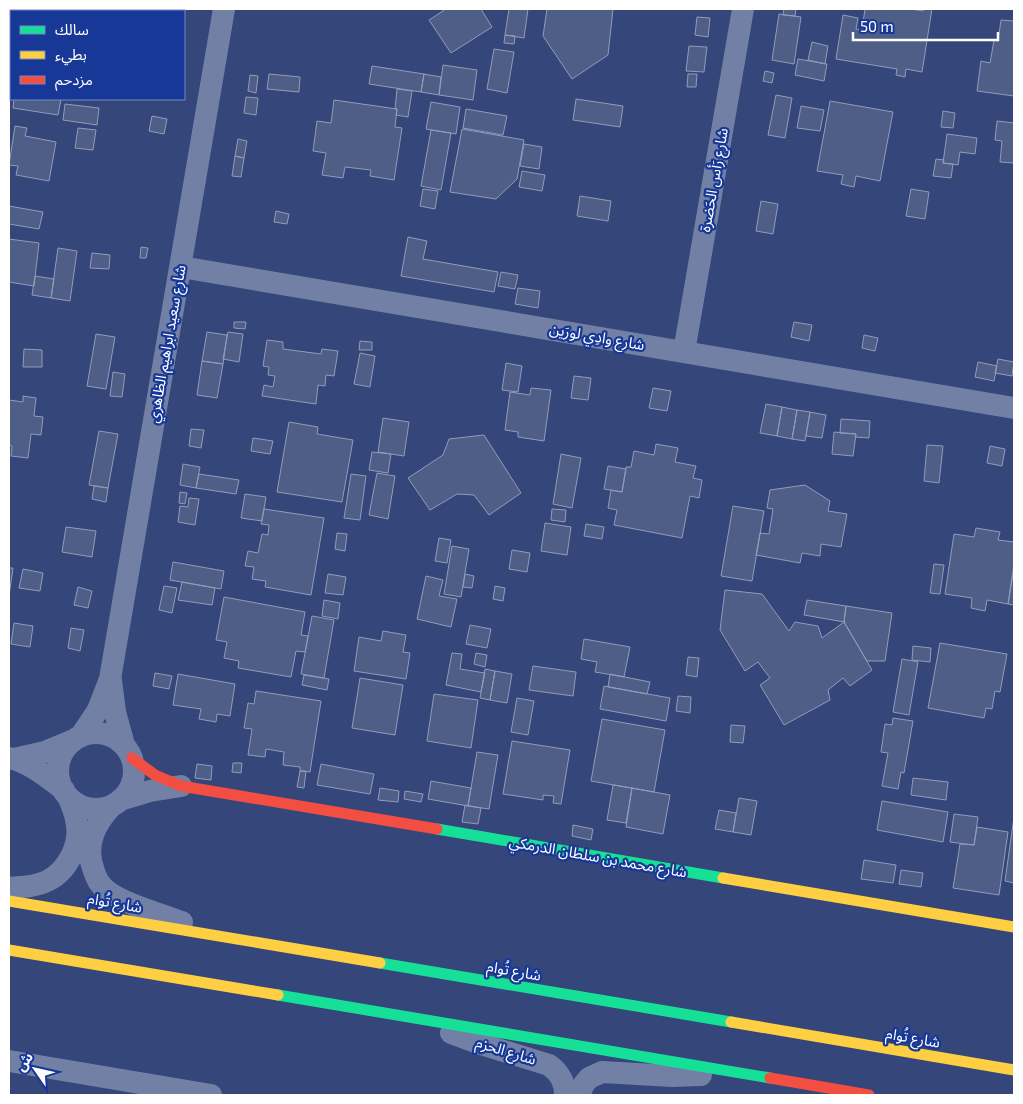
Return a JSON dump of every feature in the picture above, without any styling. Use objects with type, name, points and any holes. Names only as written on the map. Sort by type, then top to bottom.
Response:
[{"type":"main road","name":"شارع محمد بن سلطان الدرمكي","points":[[128,751],[155,774],[181,786],[1014,927]]},
{"type":"main road","name":"شارع تُوام","points":[[9,900],[1014,1070]]},
{"type":"main road","points":[[9,950],[869,1095]]},
{"type":"street","name":"شارع سعيد ابراهيم الظاهري","points":[[77,739],[98,710],[110,680],[224,9]]},
{"type":"street","name":"شارع رَأس الحَضرة","points":[[684,352],[743,9]]},
{"type":"street","name":"شارع وادِي لورَين","points":[[181,267],[1014,408]]},
{"type":"street","name":"شارع سعيد ابراهيم الظاهري","points":[[110,680],[115,712],[128,751]]},
{"type":"street","points":[[12,758],[45,752],[91,733],[103,734],[114,738],[128,751],[134,769],[128,792],[106,812],[94,832],[90,847],[90,863],[96,878],[106,890],[135,904],[222,937]]},
{"type":"street","points":[[9,888],[32,886],[46,882],[68,862],[74,849],[78,835],[76,820],[59,780],[58,769],[60,758],[66,748],[77,739]]},
{"type":"street","points":[[12,758],[40,772],[79,805],[90,808],[102,808],[116,802]]},
{"type":"street","name":"شارع محمد بن سلطان الدرمكي","points":[[116,802],[150,791],[181,786]]},
{"type":"street","name":"شارع الحزم","points":[[430,1022],[466,1039],[549,1065],[557,1071],[562,1079],[565,1095]]},
{"type":"street","points":[[9,1061],[117,1088],[211,1095]]},
{"type":"street","points":[[578,1095],[589,1078],[602,1072],[672,1076],[729,1072]]},
{"type":"building","points":[[75,9],[76,10],[26,10]]},
{"type":"building","points":[[446,9],[481,9],[492,27],[451,53],[429,20]]},
{"type":"building","points":[[509,9],[528,9],[524,38],[505,35]]},
{"type":"building","points":[[547,9],[613,9],[608,55],[572,79],[543,36]]},
{"type":"building","points":[[784,9],[796,9],[795,16],[783,15]]},
{"type":"building","points":[[865,9],[911,9],[923,11],[924,9],[932,9],[922,72],[906,69],[905,77],[896,75],[897,69],[836,59],[843,15],[858,18],[856,29],[862,30]]},
{"type":"building","points":[[779,14],[801,17],[794,64],[772,60]]},
{"type":"building","points":[[697,17],[710,18],[708,37],[695,35]]},
{"type":"building","points":[[1001,20],[1014,21],[1014,96],[977,91],[981,61],[990,63],[994,40],[998,41]]},
{"type":"building","points":[[505,35],[515,36],[514,44],[504,43]]},
{"type":"building","points":[[812,42],[828,46],[825,64],[808,60]]},
{"type":"building","points":[[689,46],[707,47],[704,72],[686,71]]},
{"type":"building","points":[[494,49],[514,52],[507,93],[487,89]]},
{"type":"building","points":[[798,59],[827,64],[824,81],[795,75]]},
{"type":"building","points":[[443,65],[477,70],[473,100],[439,95]]},
{"type":"building","points":[[372,66],[424,74],[421,92],[369,84]]},
{"type":"building","points":[[765,71],[774,73],[772,83],[763,81]]},
{"type":"building","points":[[269,74],[300,77],[299,92],[267,89]]},
{"type":"building","points":[[424,74],[441,77],[439,95],[421,92]]},
{"type":"building","points":[[688,74],[697,74],[696,87],[687,87]]},
{"type":"building","points":[[250,75],[258,76],[256,93],[248,91]]},
{"type":"building","points":[[397,89],[412,91],[408,117],[396,115]]},
{"type":"building","points":[[776,95],[792,98],[785,138],[768,135]]},
{"type":"building","points":[[246,97],[258,98],[256,115],[244,113]]},
{"type":"building","points":[[576,99],[623,106],[620,127],[573,120]]},
{"type":"building","points":[[14,100],[61,100],[58,115],[13,108]]},
{"type":"building","points":[[334,100],[397,109],[395,127],[402,128],[394,180],[370,176],[371,170],[345,167],[343,178],[322,175],[326,153],[313,151],[317,121],[331,123]]},
{"type":"building","points":[[830,101],[893,112],[880,181],[856,176],[854,187],[841,184],[843,175],[817,171]]},
{"type":"building","points":[[431,102],[460,107],[456,134],[426,129]]},
{"type":"building","points":[[65,104],[99,108],[97,125],[63,120]]},
{"type":"building","points":[[801,106],[824,110],[820,131],[797,128]]},
{"type":"building","points":[[466,109],[507,116],[503,135],[463,128]]},
{"type":"building","points":[[943,111],[955,113],[953,128],[941,127]]},
{"type":"building","points":[[152,116],[167,119],[164,134],[149,131]]},
{"type":"building","points":[[997,121],[1014,123],[1014,163],[1000,162],[1002,141],[995,140]]},
{"type":"building","points":[[15,126],[27,128],[25,136],[56,142],[49,181],[16,175],[18,166],[9,165]]},
{"type":"building","points":[[78,128],[96,130],[93,150],[75,148]]},
{"type":"building","points":[[462,129],[524,140],[517,179],[496,199],[450,192]]},
{"type":"building","points":[[431,130],[451,133],[441,190],[421,186]]},
{"type":"building","points":[[947,134],[977,138],[975,154],[960,152],[958,165],[943,163]]},
{"type":"building","points":[[238,139],[247,141],[244,158],[235,156]]},
{"type":"building","points":[[524,144],[542,147],[539,169],[520,166]]},
{"type":"building","points":[[235,156],[244,158],[241,177],[232,176]]},
{"type":"building","points":[[936,159],[944,160],[943,163],[953,164],[951,178],[933,176]]},
{"type":"building","points":[[522,171],[545,175],[542,191],[519,187]]},
{"type":"building","points":[[423,189],[438,191],[435,209],[420,206]]},
{"type":"building","points":[[911,189],[929,192],[925,219],[906,216]]},
{"type":"building","points":[[580,196],[611,201],[608,221],[577,216]]},
{"type":"building","points":[[761,201],[778,204],[773,234],[756,231]]},
{"type":"building","points":[[9,206],[43,212],[39,229],[9,224]]},
{"type":"building","points":[[276,211],[289,214],[287,224],[274,222]]},
{"type":"building","points":[[408,237],[427,241],[423,259],[498,272],[494,292],[401,276]]},
{"type":"building","points":[[9,239],[39,243],[34,286],[9,282]]},
{"type":"building","points":[[141,247],[148,248],[146,258],[140,258]]},
{"type":"building","points":[[58,248],[77,251],[70,301],[51,298]]},
{"type":"building","points":[[92,253],[110,255],[109,269],[90,268]]},
{"type":"building","points":[[501,272],[518,275],[515,289],[498,286]]},
{"type":"building","points":[[35,276],[54,279],[51,298],[32,295]]},
{"type":"building","points":[[518,288],[540,291],[538,308],[515,304]]},
{"type":"building","points":[[234,322],[246,322],[245,329],[234,328]]},
{"type":"building","points":[[794,322],[812,325],[809,341],[791,337]]},
{"type":"building","points":[[207,332],[227,335],[223,364],[202,361]]},
{"type":"building","points":[[228,332],[243,334],[239,362],[223,359]]},
{"type":"building","points":[[96,334],[115,337],[106,389],[87,386]]},
{"type":"building","points":[[864,335],[878,338],[875,351],[862,348]]},
{"type":"building","points":[[267,340],[283,342],[283,349],[321,354],[322,349],[338,351],[334,376],[326,375],[325,386],[318,385],[316,404],[262,396],[264,385],[273,387],[275,376],[268,375],[269,367],[263,366]]},
{"type":"building","points":[[360,341],[372,342],[372,350],[359,350]]},
{"type":"building","points":[[24,349],[42,350],[42,367],[23,367]]},
{"type":"building","points":[[360,353],[375,356],[370,387],[354,384]]},
{"type":"building","points":[[998,359],[1014,362],[1012,376],[995,373]]},
{"type":"building","points":[[202,361],[223,364],[217,398],[197,395]]},
{"type":"building","points":[[978,362],[997,366],[994,381],[975,377]]},
{"type":"building","points":[[506,363],[522,366],[518,392],[502,390]]},
{"type":"building","points":[[113,372],[125,374],[122,397],[110,396]]},
{"type":"building","points":[[574,376],[591,378],[588,400],[571,398]]},
{"type":"building","points":[[531,388],[551,390],[544,441],[518,437],[518,432],[505,430],[510,392],[530,395]]},
{"type":"building","points":[[653,388],[671,391],[667,411],[649,408]]},
{"type":"building","points":[[23,396],[36,398],[34,416],[43,417],[41,435],[31,434],[28,458],[11,456],[12,446],[9,445],[9,400],[23,402]]},
{"type":"building","points":[[766,404],[782,407],[777,436],[760,433]]},
{"type":"building","points":[[782,407],[797,410],[792,439],[777,436]]},
{"type":"building","points":[[797,410],[810,412],[805,441],[792,439]]},
{"type":"building","points":[[810,412],[826,415],[822,438],[806,436]]},
{"type":"building","points":[[383,418],[409,422],[404,456],[378,452]]},
{"type":"building","points":[[841,419],[870,421],[869,438],[855,437],[856,434],[840,433]]},
{"type":"building","points":[[289,422],[318,427],[317,434],[353,440],[342,502],[277,492]]},
{"type":"building","points":[[191,429],[204,430],[201,448],[189,446]]},
{"type":"building","points":[[99,431],[118,434],[108,488],[89,485]]},
{"type":"building","points":[[834,432],[856,434],[853,456],[832,454]]},
{"type":"building","points":[[484,435],[521,493],[489,515],[474,495],[457,494],[430,510],[408,478],[443,455],[449,439]]},
{"type":"building","points":[[253,438],[273,441],[270,454],[251,451]]},
{"type":"building","points":[[656,444],[678,448],[675,462],[696,466],[693,478],[702,480],[699,498],[690,496],[682,538],[614,525],[617,510],[608,508],[611,490],[622,492],[626,467],[631,467],[634,451],[654,455]]},
{"type":"building","points":[[927,445],[943,446],[939,483],[924,481]]},
{"type":"building","points":[[990,446],[1005,449],[1002,466],[987,463]]},
{"type":"building","points":[[372,452],[391,454],[388,473],[369,470]]},
{"type":"building","points":[[561,454],[581,458],[572,508],[553,504]]},
{"type":"building","points":[[183,464],[200,467],[196,488],[180,485]]},
{"type":"building","points":[[608,466],[626,469],[622,492],[604,489]]},
{"type":"building","points":[[377,473],[395,476],[388,519],[369,515]]},
{"type":"building","points":[[199,474],[239,480],[236,494],[196,488]]},
{"type":"building","points":[[351,474],[366,476],[360,520],[344,518]]},
{"type":"building","points":[[805,485],[830,501],[828,511],[847,514],[841,547],[821,544],[820,556],[802,553],[800,563],[756,555],[760,533],[769,534],[773,509],[767,508],[770,490]]},
{"type":"building","points":[[94,486],[108,488],[106,502],[92,499]]},
{"type":"building","points":[[180,492],[187,493],[185,504],[179,503]]},
{"type":"building","points":[[245,494],[266,497],[262,521],[241,518]]},
{"type":"building","points":[[189,498],[199,499],[195,525],[178,522],[180,506],[188,507]]},
{"type":"building","points":[[733,506],[764,511],[752,581],[721,576]]},
{"type":"building","points":[[264,509],[324,518],[311,595],[265,587],[266,581],[252,579],[254,567],[245,566],[248,551],[258,553],[262,534],[268,535],[269,525],[261,524]]},
{"type":"building","points":[[552,509],[566,510],[565,522],[551,520]]},
{"type":"building","points":[[545,523],[571,527],[567,555],[541,551]]},
{"type":"building","points":[[586,524],[604,527],[602,539],[584,536]]},
{"type":"building","points":[[66,527],[96,531],[92,557],[62,552]]},
{"type":"building","points":[[976,528],[1000,532],[998,540],[1014,542],[1014,564],[1008,604],[987,600],[985,611],[971,608],[972,598],[945,594],[954,534],[974,537]]},
{"type":"building","points":[[337,533],[347,534],[345,551],[335,549]]},
{"type":"building","points":[[439,538],[451,540],[447,563],[435,561]]},
{"type":"building","points":[[452,546],[469,549],[461,597],[444,594]]},
{"type":"building","points":[[512,550],[530,553],[527,572],[509,569]]},
{"type":"building","points":[[173,562],[224,571],[221,589],[170,580]]},
{"type":"building","points":[[934,564],[944,565],[940,594],[930,593]]},
{"type":"building","points":[[9,568],[13,568],[9,596]]},
{"type":"building","points":[[23,569],[43,573],[40,591],[19,588]]},
{"type":"building","points":[[328,574],[346,577],[343,595],[325,593]]},
{"type":"building","points":[[465,574],[474,576],[472,588],[463,587]]},
{"type":"building","points":[[1014,574],[1014,605],[1008,604]]},
{"type":"building","points":[[426,576],[443,580],[439,596],[457,599],[451,627],[417,619]]},
{"type":"building","points":[[182,582],[215,588],[212,605],[178,600]]},
{"type":"building","points":[[164,586],[177,588],[172,613],[159,610]]},
{"type":"building","points":[[495,586],[505,588],[503,601],[493,599]]},
{"type":"building","points":[[78,587],[92,591],[88,608],[74,605]]},
{"type":"building","points":[[725,590],[762,594],[789,631],[795,622],[818,626],[822,638],[844,622],[872,670],[850,686],[843,678],[828,690],[830,700],[784,725],[760,685],[770,678],[758,662],[745,671],[720,630]]},
{"type":"building","points":[[224,597],[305,612],[301,635],[308,636],[305,652],[296,651],[291,677],[238,668],[239,661],[224,658],[227,642],[216,640]]},
{"type":"building","points":[[324,600],[340,603],[338,619],[322,616]]},
{"type":"building","points":[[807,600],[846,606],[844,622],[804,615]]},
{"type":"building","points":[[846,606],[892,613],[885,661],[867,661],[844,622]]},
{"type":"building","points":[[312,616],[334,620],[324,678],[301,674]]},
{"type":"building","points":[[14,623],[33,626],[30,647],[11,644]]},
{"type":"building","points":[[470,625],[491,629],[487,648],[466,644]]},
{"type":"building","points":[[71,628],[84,630],[80,651],[68,648]]},
{"type":"building","points":[[383,631],[406,635],[403,652],[410,653],[406,679],[354,671],[359,637],[381,641]]},
{"type":"building","points":[[584,639],[630,647],[624,677],[595,672],[597,662],[581,659]]},
{"type":"building","points":[[940,643],[1007,654],[1000,692],[995,691],[992,709],[986,708],[984,718],[928,708]]},
{"type":"building","points":[[913,646],[931,648],[930,662],[912,660]]},
{"type":"building","points":[[452,653],[462,654],[460,669],[485,673],[481,692],[446,685]]},
{"type":"building","points":[[476,653],[487,655],[485,667],[474,664]]},
{"type":"building","points":[[688,657],[699,658],[697,677],[686,675]]},
{"type":"building","points":[[902,659],[918,662],[909,715],[893,712]]},
{"type":"building","points":[[533,666],[576,672],[573,696],[529,690]]},
{"type":"building","points":[[485,669],[495,671],[490,700],[480,698]]},
{"type":"building","points":[[495,671],[512,674],[507,703],[490,700]]},
{"type":"building","points":[[155,673],[172,676],[169,689],[153,686]]},
{"type":"building","points":[[178,674],[235,684],[230,716],[217,714],[216,722],[199,719],[201,709],[173,705]]},
{"type":"building","points":[[610,674],[650,682],[647,694],[608,687]]},
{"type":"building","points":[[304,675],[329,679],[327,690],[302,685]]},
{"type":"building","points":[[360,678],[403,685],[395,735],[352,728]]},
{"type":"building","points":[[604,686],[670,698],[666,721],[600,709]]},
{"type":"building","points":[[256,691],[321,701],[310,772],[300,771],[300,767],[283,765],[284,752],[266,749],[265,757],[248,755],[252,729],[244,728],[248,703],[254,704]]},
{"type":"building","points":[[434,694],[478,700],[471,748],[427,741]]},
{"type":"building","points":[[678,696],[691,697],[690,713],[676,711]]},
{"type":"building","points":[[517,698],[534,701],[528,735],[511,732]]},
{"type":"building","points":[[893,718],[913,721],[904,773],[901,772],[898,789],[882,786],[888,753],[881,752],[885,724],[892,725]]},
{"type":"building","points":[[602,719],[665,730],[654,792],[591,781]]},
{"type":"building","points":[[731,725],[745,726],[743,743],[730,742]]},
{"type":"building","points":[[512,741],[570,750],[561,804],[553,803],[554,796],[543,795],[543,800],[503,794]]},
{"type":"building","points":[[477,752],[498,755],[489,809],[468,806]]},
{"type":"building","points":[[233,763],[242,763],[241,773],[232,772]]},
{"type":"building","points":[[197,764],[212,766],[211,780],[195,778]]},
{"type":"building","points":[[321,764],[374,774],[370,794],[317,785]]},
{"type":"building","points":[[300,771],[306,771],[304,788],[297,787]]},
{"type":"building","points":[[913,778],[948,782],[946,800],[911,795]]},
{"type":"building","points":[[431,781],[471,788],[468,806],[428,799]]},
{"type":"building","points":[[613,785],[632,788],[626,823],[607,820]]},
{"type":"building","points":[[380,788],[399,791],[398,802],[378,800]]},
{"type":"building","points":[[632,788],[670,795],[663,834],[626,827]]},
{"type":"building","points":[[405,791],[423,794],[421,802],[404,799]]},
{"type":"building","points":[[739,798],[757,801],[751,835],[733,832]]},
{"type":"building","points":[[882,801],[948,812],[943,842],[877,830]]},
{"type":"building","points":[[465,805],[481,808],[478,824],[462,822]]},
{"type":"building","points":[[719,810],[736,813],[733,832],[715,829]]},
{"type":"building","points":[[954,814],[978,817],[974,845],[950,842]]},
{"type":"building","points":[[1014,817],[1014,883],[1005,881]]},
{"type":"building","points":[[573,825],[593,829],[591,840],[572,836]]},
{"type":"building","points":[[977,827],[1008,832],[999,895],[953,888],[960,844],[974,845]]},
{"type":"building","points":[[864,860],[896,865],[893,883],[861,879]]},
{"type":"building","points":[[901,870],[923,873],[921,887],[899,884]]},
{"type":"traffic: fast","points":[[437,829],[723,878]]},
{"type":"traffic: fast","points":[[380,963],[731,1022]]},
{"type":"traffic: fast","points":[[278,995],[770,1078]]},
{"type":"traffic: slow","points":[[723,878],[1014,927]]},
{"type":"traffic: slow","points":[[9,901],[380,963]]},
{"type":"traffic: slow","points":[[9,950],[278,995]]},
{"type":"traffic: slow","points":[[731,1022],[1014,1070]]},
{"type":"traffic: jam","points":[[132,758],[155,775],[181,786],[437,829]]},
{"type":"traffic: jam","points":[[770,1078],[869,1095]]}]
